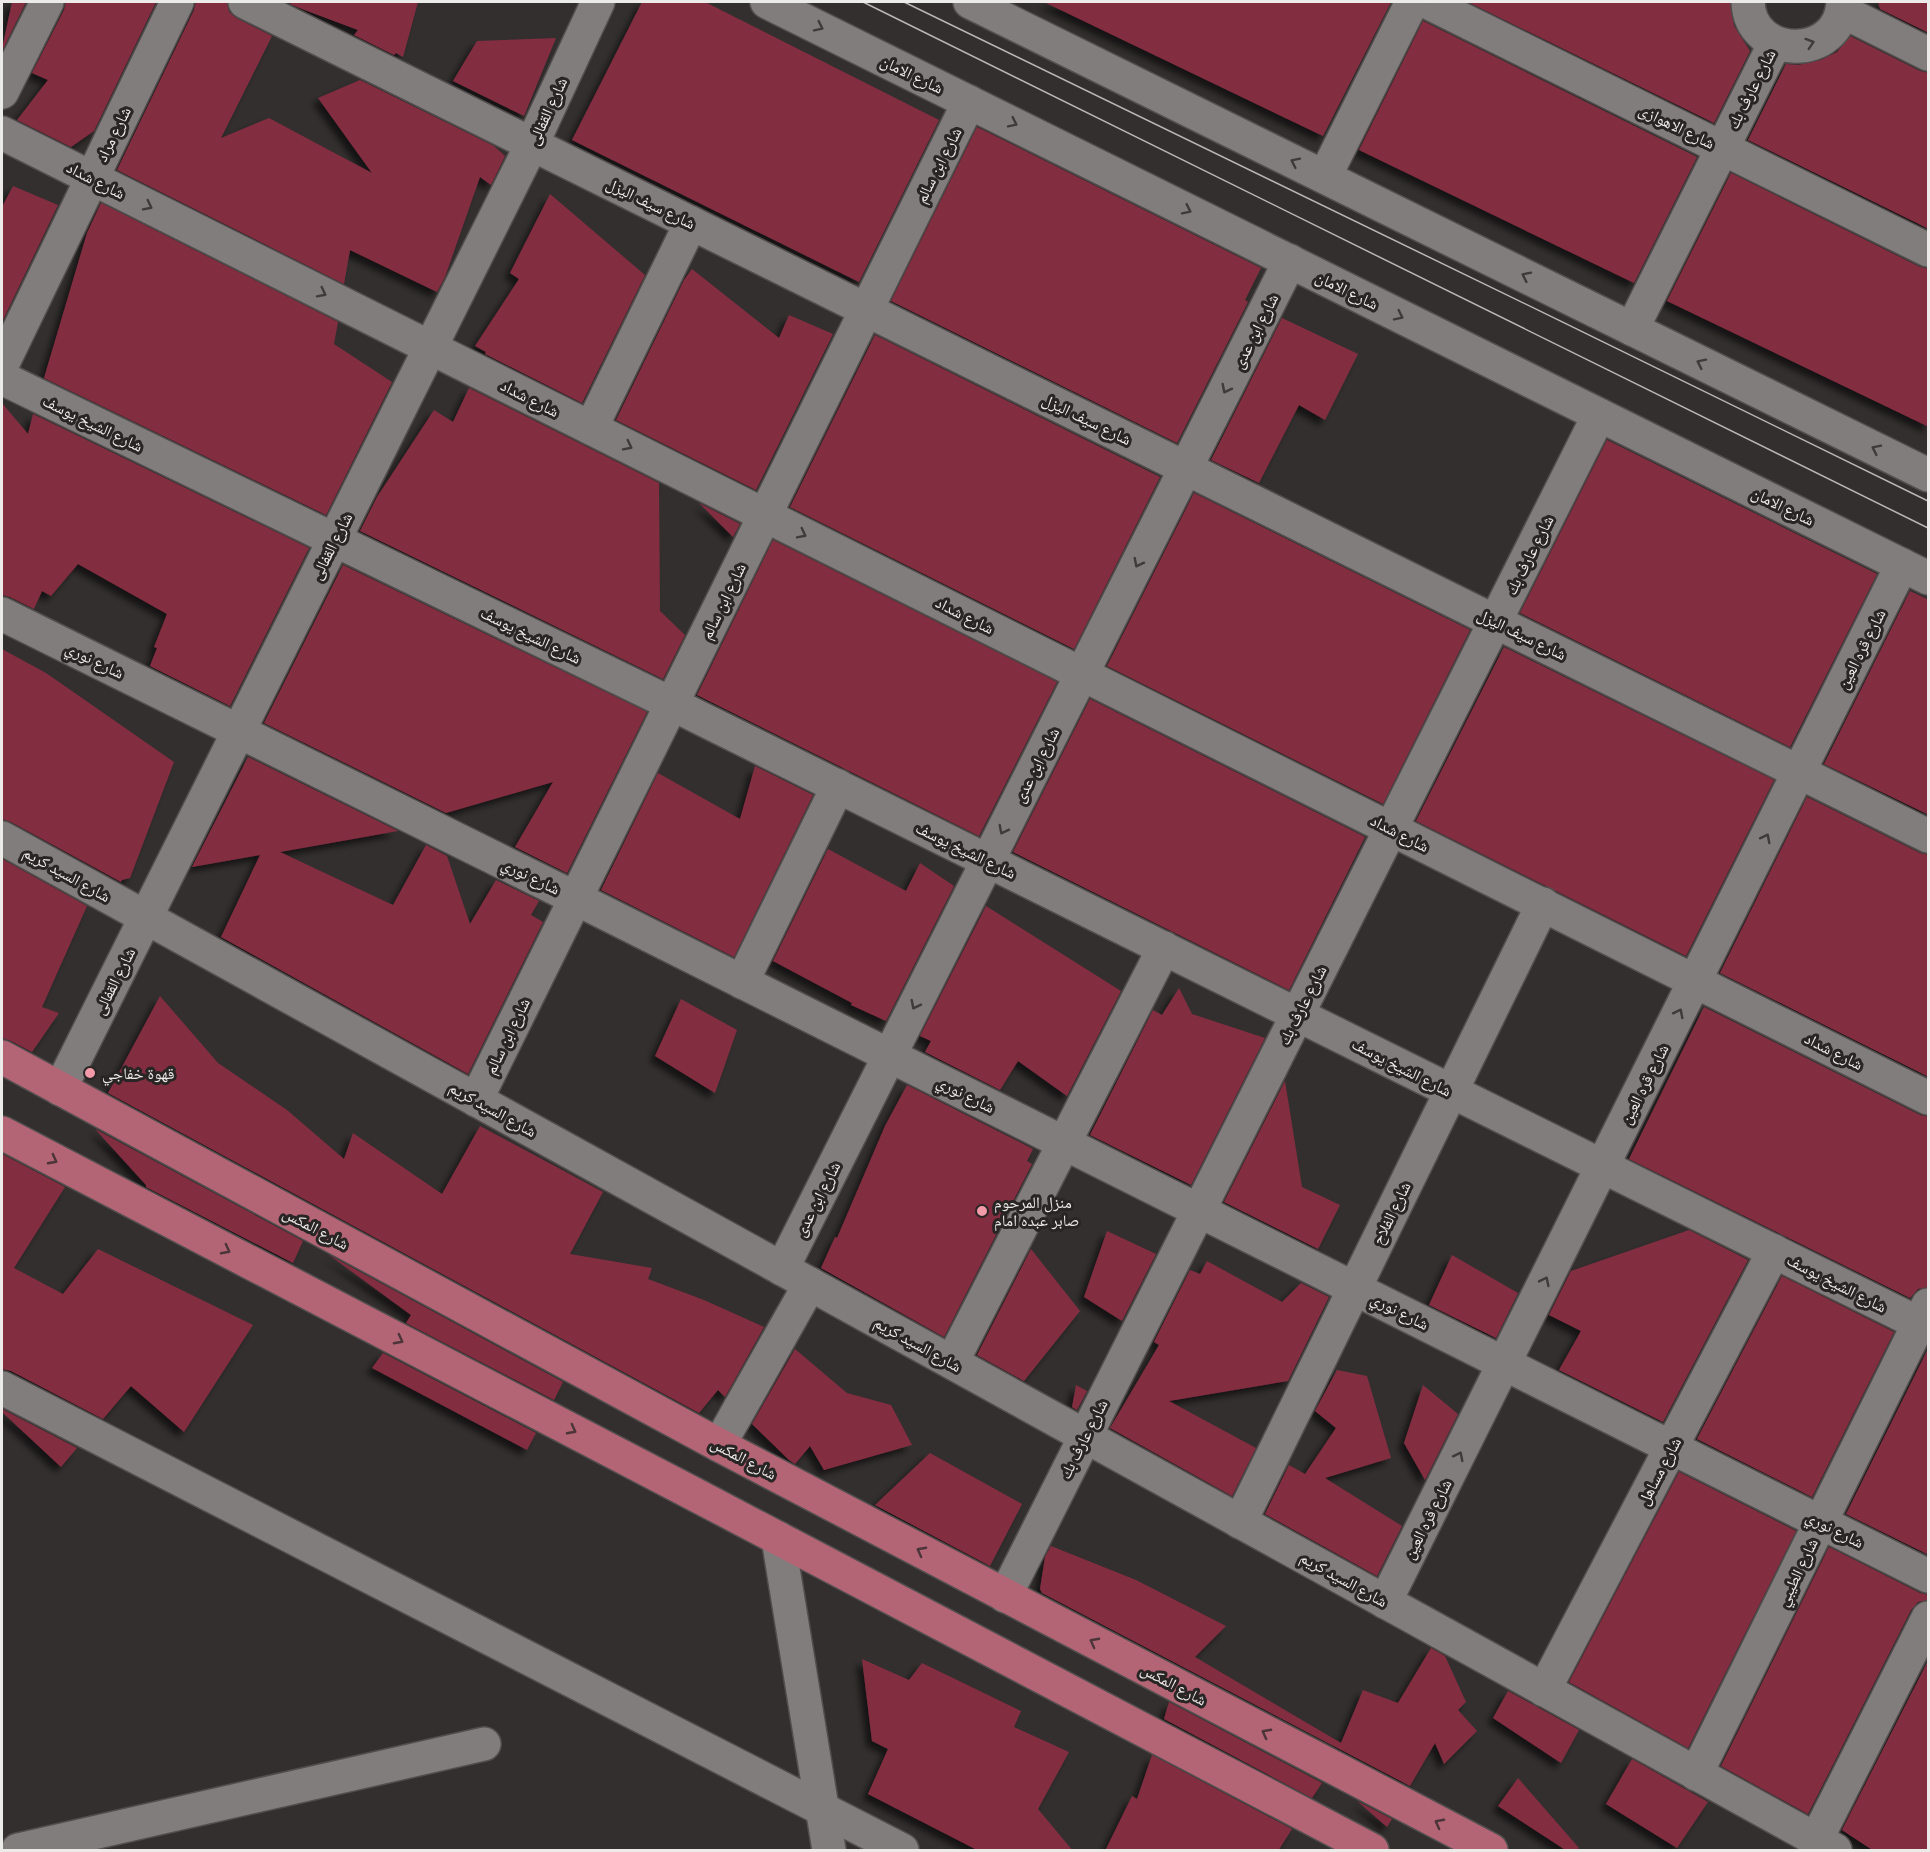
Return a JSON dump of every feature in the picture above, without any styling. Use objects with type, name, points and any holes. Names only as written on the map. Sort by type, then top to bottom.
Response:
[{"type":"main road","name":"شارع المكس","points":[[2,1057],[718,1445],[1491,1851]]},
{"type":"main road","points":[[2,1132],[1372,1851]]},
{"type":"street","points":[[2,92],[47,2]]},
{"type":"street","name":"شارع مراد","points":[[2,365],[177,2]]},
{"type":"street","name":"شارع سيف اليزل","points":[[245,2],[1929,836]]},
{"type":"street","name":"شارع القفالى","points":[[60,1089],[532,144],[598,2]]},
{"type":"street","name":"شارع الامان","points":[[766,2],[1916,572]]},
{"type":"street","points":[[970,2],[1010,10],[1325,176],[1929,475]]},
{"type":"street","points":[[1325,176],[1412,2]]},
{"type":"street","name":"شارع الاهوازى","points":[[1427,2],[1929,250]]},
{"type":"street","points":[[1748,2],[1748,10],[1758,29],[1775,43],[1791,48],[1808,46],[1823,39],[1835,27],[1843,6],[1929,54]]},
{"type":"street","name":"شارع عارف بك","points":[[1632,329],[1775,43]]},
{"type":"street","name":"شارع ابن سالم","points":[[476,1100],[969,102]]},
{"type":"street","name":"شارع شداد","points":[[2,133],[1929,1098]]},
{"type":"street","points":[[591,428],[691,223]]},
{"type":"street","name":"شارع ابن عدى","points":[[782,1269],[1290,261]]},
{"type":"street","name":"شارع الشيخ يوسف","points":[[2,378],[672,704],[1774,1251],[1925,1319]]},
{"type":"street","name":"شارع عارف بك","points":[[1005,1596],[1599,415]]},
{"type":"street","name":"شارع قره العين","points":[[1386,1602],[1800,771],[1916,572]]},
{"type":"street","name":"شارع نوري","points":[[2,614],[576,898],[1929,1576]]},
{"type":"street","points":[[742,982],[838,786]]},
{"type":"street","name":"شارع السيد كريم","points":[[2,838],[1826,1845]]},
{"type":"street","name":"شارع الفلاح","points":[[1240,1522],[1543,904]]},
{"type":"street","points":[[952,1362],[1164,948]]},
{"type":"street","name":"شارع مساهل","points":[[1544,1690],[1774,1251]]},
{"type":"street","points":[[718,1445],[810,1284]]},
{"type":"street","name":"شارع الطيبي","points":[[1696,1774],[1925,1319]]},
{"type":"street","points":[[2,1388],[902,1851]]},
{"type":"street","points":[[778,1538],[829,1851]]},
{"type":"street","points":[[1826,1845],[1929,1618]]},
{"type":"street","points":[[18,1851],[484,1744]]},
{"type":"building","points":[[12,2],[26,2],[2,51],[2,49]]},
{"type":"building","points":[[66,2],[156,2],[94,131],[71,147],[17,120],[48,80],[32,73]]},
{"type":"building","points":[[196,2],[227,2],[229,12],[236,18],[272,36],[221,138],[269,118],[372,173],[318,98],[360,80],[494,146],[505,156],[491,185],[480,177],[445,277],[437,292],[350,250],[344,284],[117,170]]},
{"type":"building","points":[[291,2],[418,2],[403,57],[396,53],[394,55],[354,35],[358,30],[290,4]]},
{"type":"building","points":[[642,2],[705,2],[939,120],[859,282],[572,140]]},
{"type":"building","points":[[1044,2],[1391,2],[1323,136]]},
{"type":"building","points":[[1468,2],[1730,2],[1734,26],[1750,51],[1714,123]]},
{"type":"building","points":[[1878,2],[1929,2],[1929,33],[1880,9]]},
{"type":"building","points":[[1423,21],[1697,157],[1634,283],[1359,150]]},
{"type":"building","points":[[1850,36],[1920,71],[1929,73],[1929,229],[1748,140],[1786,64],[1798,65],[1821,60],[1837,52]]},
{"type":"building","points":[[556,38],[524,116],[453,81],[477,41]]},
{"type":"building","points":[[977,127],[1261,268],[1245,300],[1248,302],[1177,443],[891,301]]},
{"type":"building","points":[[1731,173],[1920,267],[1929,269],[1929,427],[1667,301]]},
{"type":"building","points":[[13,186],[58,205],[2,322],[2,207]]},
{"type":"building","points":[[550,194],[645,275],[582,403],[485,354],[486,352],[475,346],[519,279],[510,273]]},
{"type":"building","points":[[101,203],[338,322],[334,344],[392,382],[326,515],[44,378],[87,233]]},
{"type":"building","points":[[692,269],[779,338],[789,315],[833,334],[756,490],[616,420],[684,280]]},
{"type":"building","points":[[1282,318],[1358,354],[1325,420],[1299,405],[1259,483],[1211,460]]},
{"type":"building","points":[[875,335],[1160,477],[1074,649],[790,507]]},
{"type":"building","points":[[469,388],[659,483],[660,611],[685,635],[663,679],[360,531],[377,497],[434,410],[453,422]]},
{"type":"building","points":[[2,403],[28,434],[33,414],[309,548],[230,706],[150,666],[157,648],[154,647],[167,614],[78,564],[51,596],[42,591],[34,609],[2,595]]},
{"type":"building","points":[[1607,440],[1877,574],[1790,747],[1520,613]]},
{"type":"building","points":[[1194,493],[1470,630],[1383,804],[1107,666]]},
{"type":"building","points":[[699,503],[740,524],[733,537]]},
{"type":"building","points":[[773,540],[1057,682],[979,836],[697,695]]},
{"type":"building","points":[[343,565],[647,712],[567,873],[515,847],[553,782],[446,813],[264,723]]},
{"type":"building","points":[[1910,591],[1929,600],[1929,815],[1824,764]]},
{"type":"building","points":[[1504,647],[1774,780],[1686,956],[1416,821]]},
{"type":"building","points":[[2,649],[46,673],[174,762],[130,878],[121,882],[2,819]]},
{"type":"building","points":[[1090,699],[1365,837],[1289,990],[1013,852]]},
{"type":"building","points":[[248,757],[398,831],[280,852],[393,905],[426,845],[447,856],[470,924],[496,880],[539,901],[531,915],[543,922],[468,1074],[221,937],[260,855],[192,867]]},
{"type":"building","points":[[755,766],[813,795],[734,957],[601,890],[658,773],[740,819]]},
{"type":"building","points":[[1807,797],[1920,853],[1929,855],[1929,1077],[1720,973]]},
{"type":"building","points":[[828,849],[906,891],[920,863],[954,886],[886,1021],[851,1005],[852,1003],[773,961]]},
{"type":"building","points":[[2,859],[87,906],[42,1007],[59,1013],[32,1052],[2,1038]]},
{"type":"building","points":[[986,906],[1121,991],[1067,1096],[1018,1061],[1000,1090],[925,1052],[931,1041],[920,1036]]},
{"type":"building","points":[[1179,988],[1192,1014],[1265,1038],[1191,1185],[1090,1135],[1153,1010],[1162,1015]]},
{"type":"building","points":[[160,996],[218,1063],[287,1110],[344,1159],[353,1133],[442,1194],[480,1126],[603,1192],[570,1254],[652,1268],[648,1279],[704,1300],[764,1327],[725,1397],[718,1390],[699,1413],[108,1093]]},
{"type":"building","points":[[681,999],[737,1030],[715,1093],[655,1056]]},
{"type":"building","points":[[1704,1007],[1920,1115],[1929,1117],[1929,1287],[1918,1289],[1910,1298],[1629,1159]]},
{"type":"building","points":[[1285,1081],[1302,1187],[1340,1205],[1318,1249],[1224,1202]]},
{"type":"building","points":[[907,1085],[1033,1149],[1027,1161],[1032,1164],[944,1337],[821,1268],[835,1237],[837,1238],[885,1126]]},
{"type":"building","points":[[95,1129],[303,1241],[293,1263],[146,1187]]},
{"type":"building","points":[[2,1154],[65,1187],[14,1268],[63,1294],[98,1249],[253,1325],[184,1432],[131,1386],[103,1419],[11,1371],[2,1369]]},
{"type":"building","points":[[1689,1230],[1748,1260],[1663,1422],[1559,1370],[1581,1331],[1549,1315],[1571,1271]]},
{"type":"building","points":[[1107,1231],[1156,1254],[1122,1321],[1084,1297]]},
{"type":"building","points":[[1031,1249],[1080,1311],[1024,1381],[977,1355]]},
{"type":"building","points":[[329,1255],[563,1382],[554,1400],[406,1323],[411,1315]]},
{"type":"building","points":[[1452,1255],[1518,1293],[1496,1338],[1429,1305]]},
{"type":"building","points":[[1207,1261],[1282,1302],[1301,1283],[1329,1297],[1288,1381],[1169,1401],[1256,1448],[1232,1496],[1110,1428],[1159,1345],[1154,1342],[1190,1270],[1200,1274]]},
{"type":"building","points":[[1782,1276],[1894,1332],[1812,1497],[1697,1439]]},
{"type":"building","points":[[1929,1347],[1929,1555],[1846,1514]]},
{"type":"building","points":[[795,1349],[847,1393],[891,1405],[912,1445],[824,1470],[810,1446],[795,1464],[789,1460],[752,1424]]},
{"type":"building","points":[[383,1353],[536,1433],[527,1450],[372,1368]]},
{"type":"building","points":[[1337,1370],[1367,1376],[1391,1458],[1325,1478],[1402,1526],[1377,1576],[1265,1514],[1289,1465],[1305,1474],[1336,1428],[1315,1411]]},
{"type":"building","points":[[1076,1385],[1087,1391],[1077,1410],[1072,1407]]},
{"type":"building","points":[[1423,1385],[1458,1414],[1425,1480],[1404,1443]]},
{"type":"building","points":[[2,1409],[77,1448],[61,1467],[2,1412]]},
{"type":"building","points":[[930,1453],[1022,1504],[990,1566],[875,1505]]},
{"type":"building","points":[[1679,1472],[1796,1531],[1688,1748],[1569,1682]]},
{"type":"building","points":[[1051,1546],[1136,1580],[1226,1626],[1195,1657],[1341,1743],[1363,1690],[1398,1703],[1431,1648],[1445,1656],[1466,1702],[1458,1710],[1477,1731],[1444,1764],[1435,1743],[1410,1786],[1042,1593],[1040,1589],[1045,1557]]},
{"type":"building","points":[[1829,1547],[1920,1593],[1929,1595],[1929,1600],[1918,1602],[1911,1610],[1808,1814],[1721,1766]]},
{"type":"building","points":[[862,1659],[909,1680],[922,1663],[1021,1711],[1014,1727],[1069,1752],[1038,1809],[1073,1851],[979,1851],[868,1794],[888,1749],[872,1741]]},
{"type":"building","points":[[1929,1659],[1929,1851],[1874,1851],[1842,1830]]},
{"type":"building","points":[[1508,1691],[1579,1730],[1561,1763],[1493,1718]]},
{"type":"building","points":[[1169,1702],[1322,1783],[1312,1798],[1164,1719]]},
{"type":"building","points":[[1152,1755],[1292,1829],[1278,1851],[1105,1851],[1132,1796],[1137,1799]]},
{"type":"building","points":[[1632,1759],[1708,1802],[1677,1848],[1606,1804]]},
{"type":"building","points":[[1518,1778],[1579,1848],[1577,1851],[1567,1851],[1498,1806]]},
{"type":"building","points":[[1357,1801],[1392,1819],[1387,1827]]},
{"type":"tram line","points":[[863,2],[1928,528]]},
{"type":"tram line","points":[[904,2],[1928,501]]},
{"type":"place","name":"قهوة خفاجي","points":[[90,1073]]},
{"type":"place","name":"منزل المرحوم صابر عبده امام","points":[[982,1211]]}]
